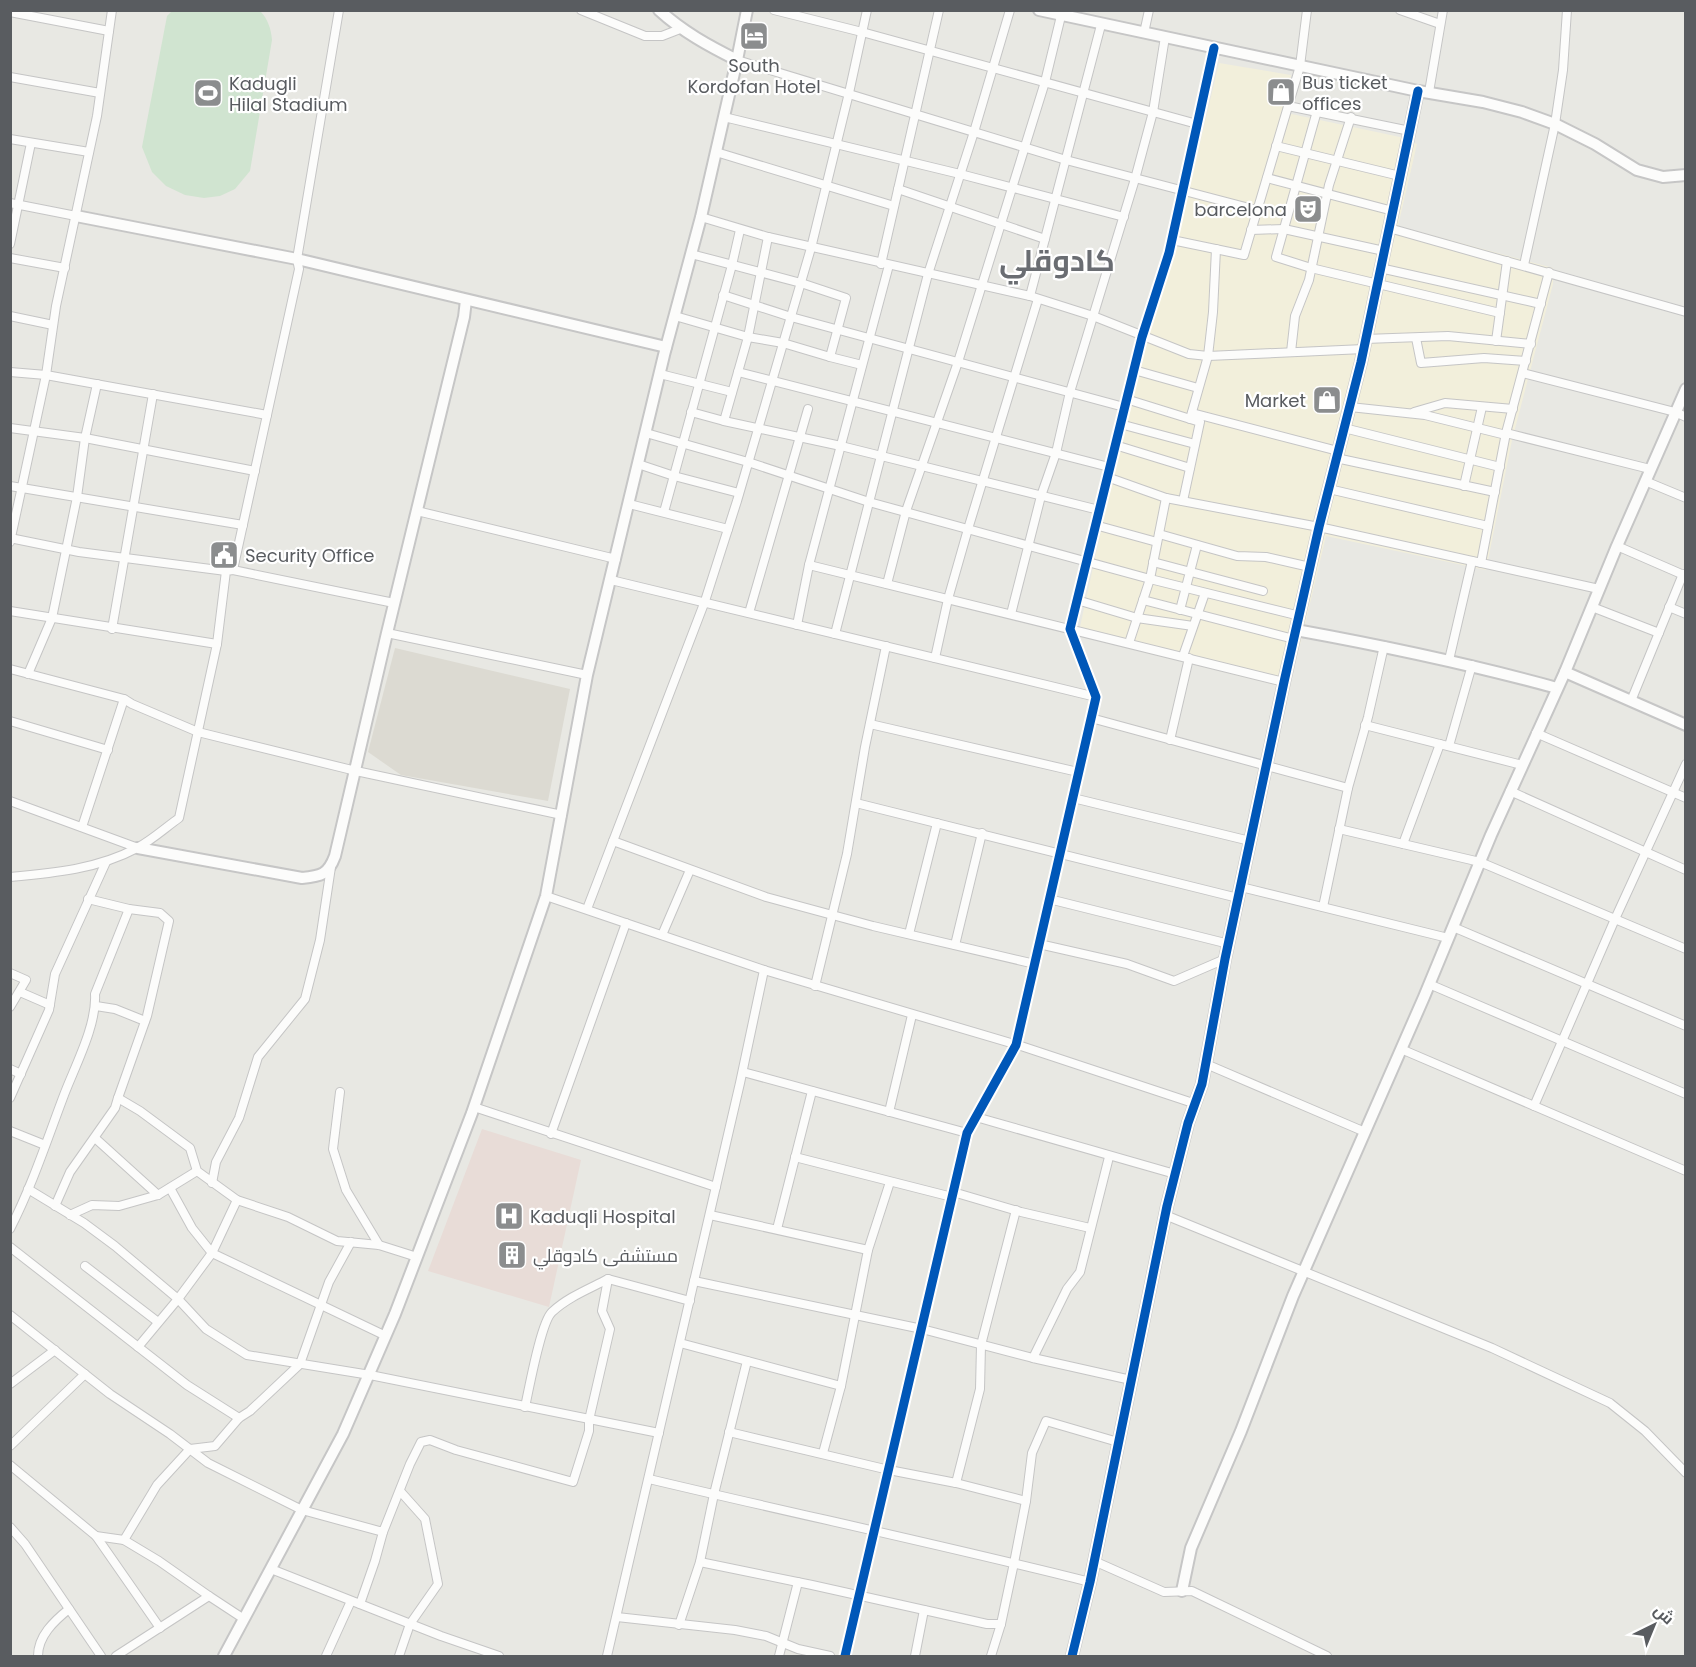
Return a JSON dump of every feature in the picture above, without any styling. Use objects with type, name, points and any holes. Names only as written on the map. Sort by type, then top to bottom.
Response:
[{"type":"street","points":[[112,10],[89,153],[11,540],[79,552],[230,571],[394,603]]},
{"type":"street","points":[[10,877],[68,871],[106,862],[138,848],[178,818],[217,644],[230,571],[243,525],[299,269],[297,259],[339,10]]},
{"type":"street","points":[[581,10],[645,36],[662,36],[680,29]]},
{"type":"street","points":[[659,10],[680,29],[737,60],[1024,148],[1182,192],[1257,210]]},
{"type":"street","points":[[224,1656],[343,1434],[370,1374],[474,1107],[546,896],[587,675],[666,347],[701,217],[747,10]]},
{"type":"street","points":[[774,10],[1197,124]]},
{"type":"street","points":[[587,909],[705,602],[728,529],[811,248],[867,10]]},
{"type":"street","points":[[797,625],[808,565],[869,338],[885,264],[894,206],[939,10]]},
{"type":"street","points":[[835,634],[928,274],[974,132],[1010,10]]},
{"type":"street","points":[[1039,10],[1061,16],[1074,15],[1101,25],[1424,92],[1483,102],[1522,112],[1555,124],[1637,170],[1663,177],[1686,175]]},
{"type":"street","points":[[1144,33],[1149,10]]},
{"type":"street","points":[[1172,240],[1244,255],[1300,66],[1307,10]]},
{"type":"street","points":[[1400,10],[1440,24]]},
{"type":"street","points":[[1072,1656],[1090,1582],[1165,1215],[1188,1123],[1196,1104],[1206,1064],[1239,892],[1318,527],[1350,407],[1410,131],[1424,92],[1443,10]]},
{"type":"street","points":[[1524,265],[1555,124],[1563,70],[1567,10]]},
{"type":"street","points":[[10,12],[109,31]]},
{"type":"street","points":[[887,584],[906,511],[958,362],[1045,82],[1061,16]]},
{"type":"street","points":[[935,658],[948,599],[981,482],[996,438],[1034,297],[1045,239],[1101,25]]},
{"type":"street","points":[[1011,614],[1041,496],[1056,453],[1070,392],[1124,217],[1153,112],[1165,37]]},
{"type":"street","points":[[844,1656],[860,1596],[967,1133],[1016,1045],[1040,944],[1096,697],[1070,628],[1142,337],[1172,240],[1214,48]]},
{"type":"street","points":[[10,77],[100,93]]},
{"type":"street","points":[[1288,106],[1351,117],[1410,131]]},
{"type":"street","points":[[1317,111],[1276,257],[1311,268],[1500,313]]},
{"type":"street","points":[[724,117],[960,174],[1124,217]]},
{"type":"street","points":[[1291,352],[1294,316],[1311,268],[1327,194],[1351,117]]},
{"type":"street","points":[[10,139],[89,153]]},
{"type":"street","points":[[10,244],[15,204],[31,143]]},
{"type":"street","points":[[1276,146],[1338,159],[1400,176]]},
{"type":"street","points":[[716,152],[894,206]]},
{"type":"street","points":[[1267,178],[1393,211]]},
{"type":"street","points":[[898,189],[1045,239]]},
{"type":"street","points":[[15,204],[297,259],[666,347]]},
{"type":"street","points":[[701,217],[740,230],[811,248],[1034,297],[1093,316],[1189,354],[1208,356],[1291,352],[1448,336],[1531,344]]},
{"type":"street","points":[[1389,228],[1686,312]]},
{"type":"street","points":[[1251,230],[1284,229],[1384,251]]},
{"type":"street","points":[[664,512],[740,230]]},
{"type":"street","points":[[724,421],[748,337],[768,237]]},
{"type":"street","points":[[1191,416],[1208,356],[1216,249]]},
{"type":"street","points":[[691,254],[801,283],[846,298],[830,357]]},
{"type":"street","points":[[10,258],[65,268]]},
{"type":"street","points":[[1496,341],[1507,261]]},
{"type":"street","points":[[1380,268],[1541,304]]},
{"type":"street","points":[[1481,563],[1506,434],[1549,272]]},
{"type":"street","points":[[723,296],[791,317],[1070,392],[1191,416],[1337,455],[1495,492]]},
{"type":"street","points":[[212,1183],[216,1162],[239,1118],[258,1057],[305,999],[320,940],[331,867],[465,317],[466,300]]},
{"type":"street","points":[[10,316],[53,325]]},
{"type":"street","points":[[675,316],[748,337],[783,343],[862,365]]},
{"type":"street","points":[[1416,338],[1421,363],[1484,358],[1526,361]]},
{"type":"street","points":[[1134,370],[1198,388]]},
{"type":"street","points":[[10,372],[46,375],[267,415]]},
{"type":"street","points":[[738,372],[1109,467]]},
{"type":"street","points":[[1523,373],[1680,415]]},
{"type":"street","points":[[660,374],[732,392]]},
{"type":"street","points":[[28,674],[52,618],[97,384]]},
{"type":"street","points":[[1182,1591],[1191,1548],[1304,1272],[1510,791],[1565,672],[1650,469],[1680,415],[1686,389]]},
{"type":"street","points":[[112,628],[153,394]]},
{"type":"street","points":[[1410,413],[1445,403],[1513,410]]},
{"type":"street","points":[[1350,407],[1425,415],[1650,469]]},
{"type":"street","points":[[1464,486],[1482,407]]},
{"type":"street","points":[[749,613],[808,409]]},
{"type":"street","points":[[692,412],[758,429],[841,446],[1099,510]]},
{"type":"street","points":[[1183,501],[1200,422],[1191,416]]},
{"type":"street","points":[[1120,424],[1195,444]]},
{"type":"street","points":[[10,428],[85,438],[255,471]]},
{"type":"street","points":[[1344,428],[1500,467]]},
{"type":"street","points":[[646,434],[748,462],[869,502],[1150,579],[1299,616]]},
{"type":"street","points":[[1115,445],[1190,468]]},
{"type":"street","points":[[638,465],[739,493]]},
{"type":"street","points":[[1107,477],[1166,498],[1318,527],[1599,589]]},
{"type":"street","points":[[1645,481],[1686,498]]},
{"type":"street","points":[[10,486],[243,525]]},
{"type":"street","points":[[1329,489],[1488,526]]},
{"type":"street","points":[[1129,643],[1150,579],[1166,498]]},
{"type":"street","points":[[629,504],[728,529]]},
{"type":"street","points":[[417,511],[616,559]]},
{"type":"street","points":[[1095,525],[1157,543]]},
{"type":"street","points":[[1159,534],[1238,556],[1266,557],[1310,567]]},
{"type":"street","points":[[1180,610],[1197,545]]},
{"type":"street","points":[[1617,546],[1684,575],[1631,701]]},
{"type":"street","points":[[1449,660],[1472,561]]},
{"type":"street","points":[[1154,562],[1263,591]]},
{"type":"street","points":[[808,565],[1284,682]]},
{"type":"street","points":[[611,580],[1096,697]]},
{"type":"street","points":[[1170,740],[1192,626],[1205,593]]},
{"type":"street","points":[[1077,600],[1137,618],[1192,626]]},
{"type":"street","points":[[1143,600],[1295,634],[1384,646],[1472,665],[1557,688]]},
{"type":"street","points":[[1669,607],[1686,614]]},
{"type":"street","points":[[1592,608],[1659,633]]},
{"type":"street","points":[[10,611],[217,644]]},
{"type":"street","points":[[387,633],[587,675]]},
{"type":"street","points":[[815,986],[848,854],[886,646]]},
{"type":"street","points":[[1323,907],[1348,788],[1384,646]]},
{"type":"street","points":[[1449,746],[1472,665]]},
{"type":"street","points":[[10,669],[124,699],[198,732],[356,771],[562,815]]},
{"type":"street","points":[[1565,672],[1686,725]]},
{"type":"street","points":[[82,827],[124,699]]},
{"type":"street","points":[[1091,718],[1348,788]]},
{"type":"street","points":[[10,721],[108,750]]},
{"type":"street","points":[[870,724],[1078,772]]},
{"type":"street","points":[[1365,724],[1522,765]]},
{"type":"street","points":[[1536,733],[1686,798]]},
{"type":"street","points":[[1403,844],[1440,744]]},
{"type":"street","points":[[1534,1106],[1645,851],[1686,764]]},
{"type":"street","points":[[1510,791],[1686,870]]},
{"type":"street","points":[[1073,798],[1250,841]]},
{"type":"street","points":[[10,801],[138,848],[302,878],[320,876],[331,867]]},
{"type":"street","points":[[856,803],[1239,892],[1450,933],[1587,984],[1686,1026]]},
{"type":"street","points":[[909,934],[938,823]]},
{"type":"street","points":[[1339,829],[1480,862],[1686,949]]},
{"type":"street","points":[[955,945],[981,833]]},
{"type":"street","points":[[613,841],[766,897],[1035,964]]},
{"type":"street","points":[[10,1098],[50,1005],[55,974],[106,862]]},
{"type":"street","points":[[662,935],[690,870]]},
{"type":"street","points":[[546,896],[764,970],[1016,1045],[1196,1104]]},
{"type":"street","points":[[55,1206],[70,1172],[115,1108],[145,1021],[158,975],[169,921],[160,914],[88,899]]},
{"type":"street","points":[[1050,899],[1229,944]]},
{"type":"street","points":[[10,1229],[28,1189],[85,1041],[96,1006],[95,994],[129,909]]},
{"type":"street","points":[[551,1134],[626,923]]},
{"type":"street","points":[[1040,944],[1127,964],[1174,981],[1226,959]]},
{"type":"street","points":[[607,1656],[710,1215],[764,970]]},
{"type":"street","points":[[10,973],[26,980],[10,1007]]},
{"type":"street","points":[[1429,984],[1686,1094]]},
{"type":"street","points":[[20,992],[50,1005]]},
{"type":"street","points":[[96,1006],[115,1009],[145,1021]]},
{"type":"street","points":[[889,1112],[912,1015]]},
{"type":"street","points":[[1401,1049],[1686,1171]]},
{"type":"street","points":[[1206,1064],[1365,1132]]},
{"type":"street","points":[[10,1069],[21,1074]]},
{"type":"street","points":[[742,1072],[967,1133]]},
{"type":"street","points":[[777,1229],[812,1091]]},
{"type":"street","points":[[340,1092],[333,1149],[346,1191],[379,1245]]},
{"type":"street","points":[[118,1098],[141,1111],[189,1148],[197,1171],[237,1200],[288,1217],[337,1241],[379,1245],[417,1257]]},
{"type":"street","points":[[474,1107],[716,1187]]},
{"type":"street","points":[[976,1117],[1109,1157],[1175,1174]]},
{"type":"street","points":[[10,1131],[45,1145]]},
{"type":"street","points":[[95,1138],[158,1195]]},
{"type":"street","points":[[1033,1359],[1067,1288],[1080,1272],[1109,1157]]},
{"type":"street","points":[[795,1158],[1090,1228]]},
{"type":"street","points":[[70,1215],[92,1205],[119,1206],[158,1195],[197,1171]]},
{"type":"street","points":[[823,1453],[841,1386],[868,1250],[890,1182]]},
{"type":"street","points":[[170,1188],[192,1228],[212,1253],[386,1336]]},
{"type":"street","points":[[28,1189],[115,1246],[178,1299],[206,1329],[247,1355],[370,1374],[659,1434]]},
{"type":"street","points":[[138,1347],[212,1253],[237,1200]]},
{"type":"street","points":[[956,1483],[980,1389],[981,1345],[1016,1210]]},
{"type":"street","points":[[710,1215],[868,1250]]},
{"type":"street","points":[[1165,1215],[1492,1348],[1610,1403],[1645,1431],[1686,1473]]},
{"type":"street","points":[[124,1540],[157,1485],[190,1449],[215,1446],[239,1418],[250,1411],[300,1364],[329,1282],[351,1242]]},
{"type":"street","points":[[10,1247],[187,1385],[239,1418]]},
{"type":"street","points":[[86,1266],[158,1322]]},
{"type":"street","points":[[525,1407],[537,1351],[549,1314],[571,1298],[608,1279],[690,1301]]},
{"type":"street","points":[[360,1604],[383,1532],[421,1442],[430,1440],[456,1450],[573,1482],[589,1431],[589,1419],[610,1329],[602,1311],[608,1279]]},
{"type":"street","points":[[694,1281],[922,1329],[1033,1359],[1131,1380]]},
{"type":"street","points":[[10,1315],[110,1394],[208,1463],[303,1510],[383,1532]]},
{"type":"street","points":[[680,1343],[841,1386]]},
{"type":"street","points":[[10,1384],[55,1350]]},
{"type":"street","points":[[679,1625],[700,1562],[714,1494],[747,1361]]},
{"type":"street","points":[[10,1446],[85,1374]]},
{"type":"street","points":[[991,1656],[1001,1624],[1014,1563],[1026,1501],[1032,1453],[1046,1421],[1118,1442]]},
{"type":"street","points":[[729,1432],[1026,1501]]},
{"type":"street","points":[[10,1465],[96,1536],[160,1628]]},
{"type":"street","points":[[649,1479],[1090,1582]]},
{"type":"street","points":[[399,1656],[410,1624],[438,1584],[425,1519],[400,1491]]},
{"type":"street","points":[[10,1527],[14,1536],[101,1656]]},
{"type":"street","points":[[96,1536],[124,1540],[244,1619]]},
{"type":"street","points":[[1094,1561],[1164,1592],[1192,1591],[1327,1656]]},
{"type":"street","points":[[700,1562],[987,1624],[1001,1624]]},
{"type":"street","points":[[271,1569],[410,1624],[499,1656]]},
{"type":"street","points":[[779,1656],[798,1582]]},
{"type":"street","points":[[116,1656],[208,1596]]},
{"type":"street","points":[[326,1656],[351,1601]]},
{"type":"street","points":[[38,1656],[49,1626],[69,1609]]},
{"type":"street","points":[[915,1656],[924,1610]]},
{"type":"street","points":[[616,1617],[735,1630],[830,1656]]},
{"type":"shaded area","name":"Market","points":[[1219,63],[1291,75],[1282,112],[1400,137],[1417,144],[1398,226],[1553,268],[1553,284],[1512,440],[1486,570],[1326,536],[1288,688],[1078,636],[1121,440],[1150,331],[1171,265]]},
{"type":"shaded area","points":[[395,648],[570,689],[548,801],[401,775],[368,752]]},
{"type":"shaded area","name":"Kaduqli Hospital","points":[[482,1129],[581,1160],[549,1307],[428,1271]]},
{"type":"green space","name":"Kadugli Hilal Stadium","points":[[172,11],[260,11],[270,28],[272,40],[250,171],[235,189],[220,196],[204,198],[185,195],[166,186],[152,172],[142,147],[167,16]]},
{"type":"cycle path","points":[[845,1656],[967,1133],[1016,1045],[1096,697],[1070,629],[1142,337],[1169,253],[1214,48]]},
{"type":"cycle path","points":[[1072,1656],[1090,1582],[1167,1206],[1188,1123],[1202,1084],[1225,959],[1284,682],[1319,527],[1361,362],[1418,91]]},
{"type":"place","name":"South Kordofan Hotel","points":[[754,36]]},
{"type":"place","name":"Bus ticket offices","points":[[1281,92]]},
{"type":"place","name":"Kadugli Hilal Stadium","points":[[208,93]]},
{"type":"place","name":"barcelona","points":[[1308,209]]},
{"type":"place","name":"Market","points":[[1327,400]]},
{"type":"place","name":"Security Office","points":[[224,555]]},
{"type":"place","name":"Kaduqli Hospital","points":[[509,1216]]},
{"type":"place","name":"مستشفى كادوقلي","points":[[512,1255]]},
{"type":"district","name":"كادوقلي","points":[[1057,260]]}]
